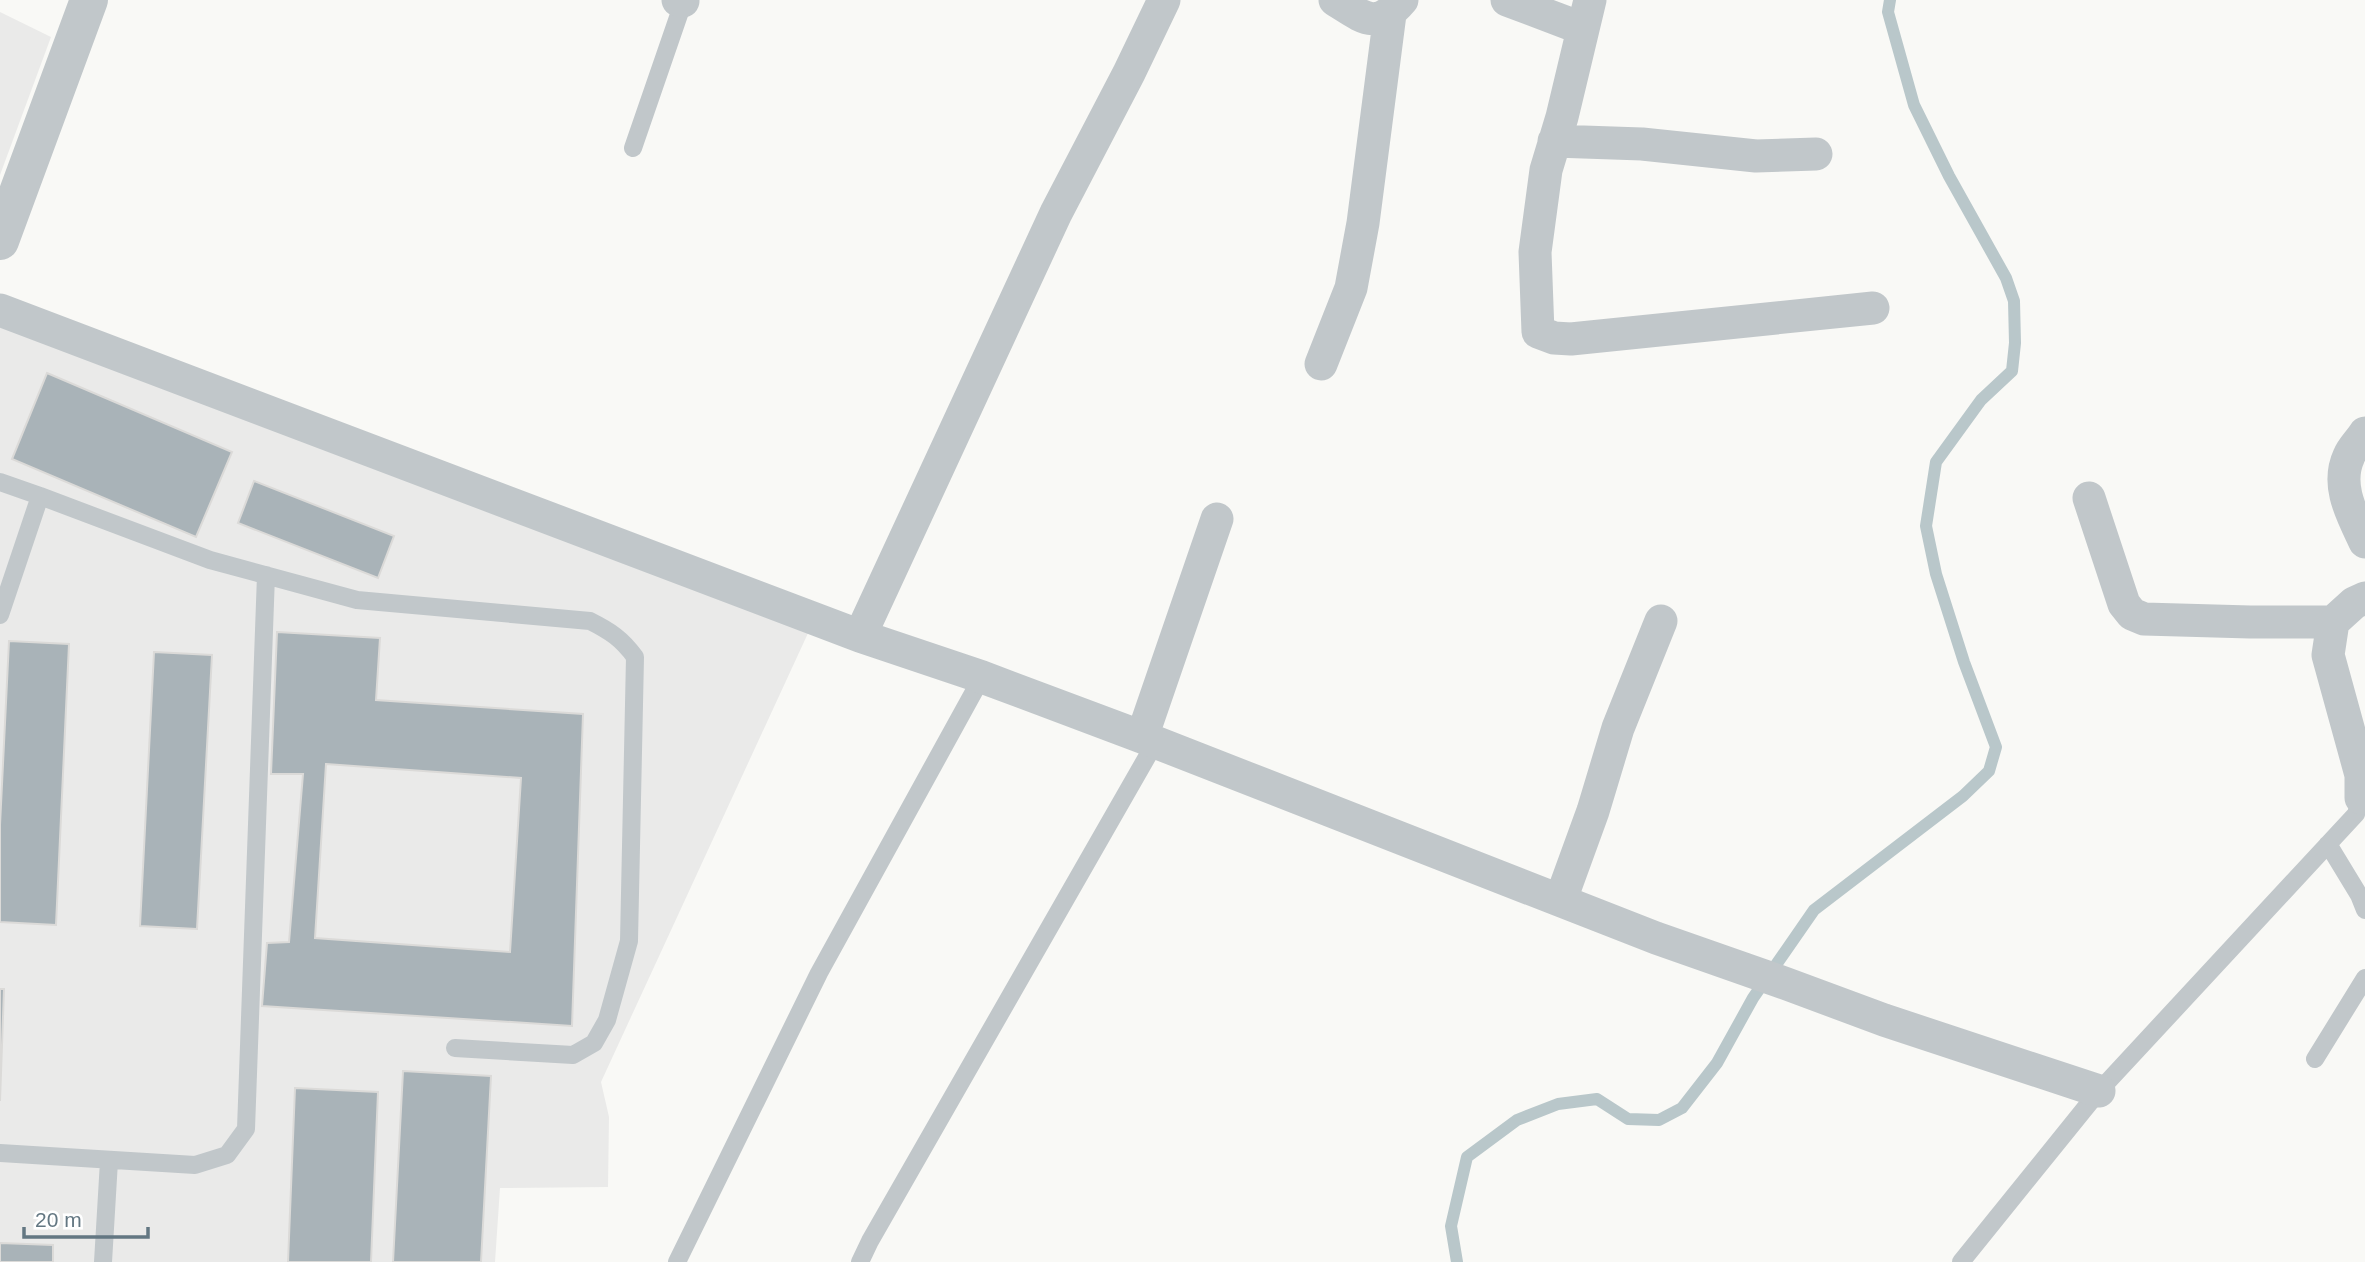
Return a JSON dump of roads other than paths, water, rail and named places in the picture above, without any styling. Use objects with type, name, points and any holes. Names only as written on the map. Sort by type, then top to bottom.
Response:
[{"type":"street","points":[[0,241],[89,0]]},
{"type":"street","points":[[860,636],[1056,213],[1164,0]]},
{"type":"street","points":[[1335,0],[1374,20],[1396,7]]},
{"type":"street","points":[[1507,0],[1586,14],[1546,170],[1535,252],[1536,329],[1543,336],[1571,339],[1873,308]]},
{"type":"street","points":[[1321,364],[1351,288],[1396,7]]},
{"type":"street","points":[[1555,141],[1642,144],[1756,156],[1816,154]]},
{"type":"street","points":[[0,310],[860,636],[982,677],[1149,740],[1561,899],[1656,939],[1884,1020],[2099,1091]]},
{"type":"street","points":[[2365,433],[2349,456],[2344,485],[2348,506],[2365,542]]},
{"type":"street","points":[[2089,498],[2124,604],[2132,614],[2174,621],[2333,622]]},
{"type":"street","points":[[1149,740],[1217,519]]},
{"type":"street","points":[[2361,808],[2361,775],[2328,655],[2333,622],[2354,603],[2365,598]]},
{"type":"street","points":[[1561,899],[1593,811],[1618,728],[1661,621]]},
{"type":"lane","points":[[633,148],[682,0]]},
{"type":"lane","points":[[0,482],[209,560],[357,600],[590,621],[622,639],[635,657],[629,941],[607,1020],[594,1043],[573,1055],[455,1048]]},
{"type":"lane","points":[[0,615],[40,496]]},
{"type":"lane","points":[[0,1153],[195,1165],[227,1155],[246,1129],[266,575]]},
{"type":"lane","points":[[677,1262],[819,973],[982,677]]},
{"type":"lane","points":[[860,1262],[1149,740]]},
{"type":"lane","points":[[1961,1262],[2099,1091],[2361,808]]},
{"type":"lane","points":[[2328,845],[2359,895],[2365,910]]},
{"type":"lane","points":[[2315,1059],[2365,978]]},
{"type":"lane","points":[[103,1262],[109,1161]]},
{"type":"waterway","points":[[1457,1262],[1451,1226],[1467,1157],[1517,1120],[1558,1104],[1597,1099],[1628,1119],[1659,1120],[1682,1108],[1717,1063],[1753,998],[1814,910],[1963,796],[1989,771],[1996,747],[1964,662],[1936,574],[1926,526],[1936,462],[1981,400],[2012,371],[2015,343],[2014,301],[2006,278],[1949,176],[1914,105],[1888,12],[1890,0]]}]
